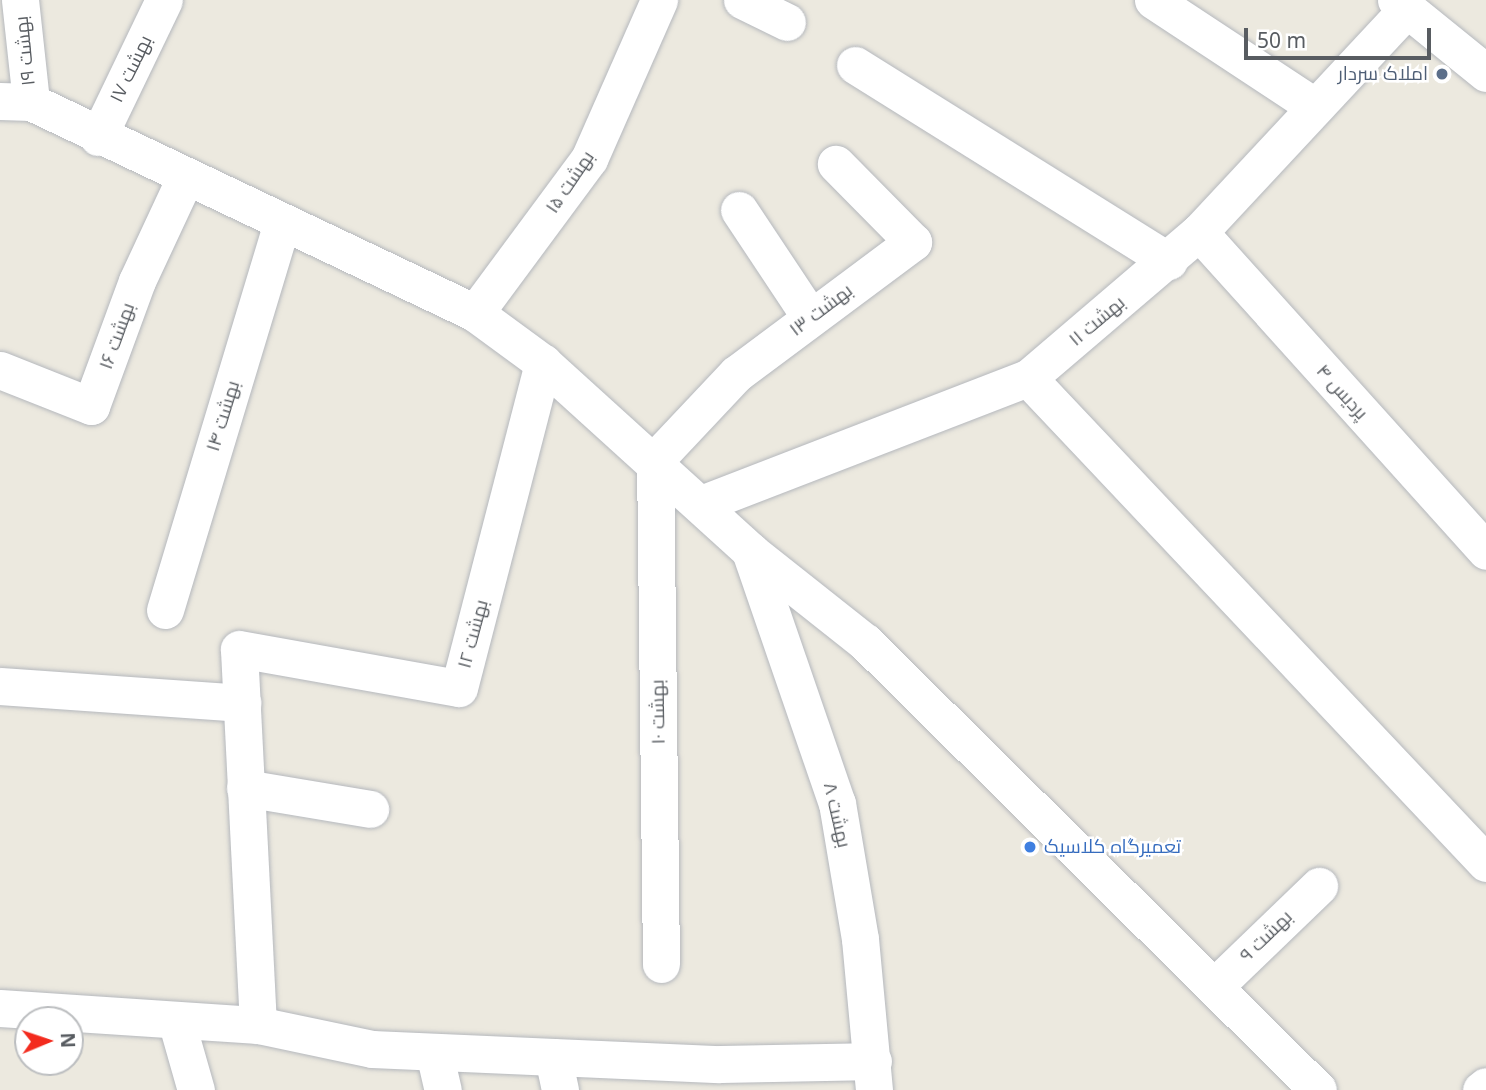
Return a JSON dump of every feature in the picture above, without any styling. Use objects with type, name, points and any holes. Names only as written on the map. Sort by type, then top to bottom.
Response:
[{"type":"street","name":"بهشت ۱۹","points":[[16,102],[20,0]]},
{"type":"street","name":"بهشت ۱۷","points":[[97,138],[164,0]]},
{"type":"street","name":"بهشت ۱۵","points":[[475,313],[589,159],[659,0]]},
{"type":"street","points":[[742,0],[787,22]]},
{"type":"street","points":[[1153,0],[1315,107]]},
{"type":"street","points":[[1411,7],[1486,74]]},
{"type":"street","name":"بهشت ۱۱","points":[[701,504],[1028,379],[1169,261],[1199,232],[1411,7]]},
{"type":"street","points":[[855,65],[1169,261]]},
{"type":"street","points":[[16,102],[475,313],[544,363],[654,460],[750,551],[865,642],[1318,1090]]},
{"type":"street","name":"بهشت ۱۳","points":[[654,460],[736,374],[914,242],[836,164]]},
{"type":"street","name":"بهشت ۱۶","points":[[0,370],[92,406],[137,281],[184,178]]},
{"type":"street","points":[[738,210],[810,317]]},
{"type":"street","name":"بهشت ۱۴","points":[[164,610],[282,223]]},
{"type":"street","name":"پردیس ۴","points":[[1199,232],[1486,551]]},
{"type":"street","name":"بهشت ۱۲","points":[[242,703],[239,649],[459,688],[544,363]]},
{"type":"street","points":[[1028,379],[1486,863]]},
{"type":"street","name":"بهشت ۱۰","points":[[654,460],[661,964]]},
{"type":"street","name":"بهشت ۸","points":[[750,551],[837,803],[873,1076]]},
{"type":"street","points":[[0,686],[242,703],[258,1026]]},
{"type":"street","points":[[245,788],[370,809]]},
{"type":"street","name":"بهشت ۹","points":[[1214,987],[1319,886]]},
{"type":"street","points":[[0,1009],[258,1026],[372,1049],[434,1052],[556,1074],[873,1076]]},
{"type":"street","points":[[176,1020],[195,1090]]},
{"type":"street","points":[[434,1052],[443,1090]]},
{"type":"street","points":[[1481,1090],[1486,1086]]},
{"type":"place","name":"املاک سردار","points":[[1442,74]]},
{"type":"place","name":"تعمیرگاه کلاسیک","points":[[1030,847]]}]
